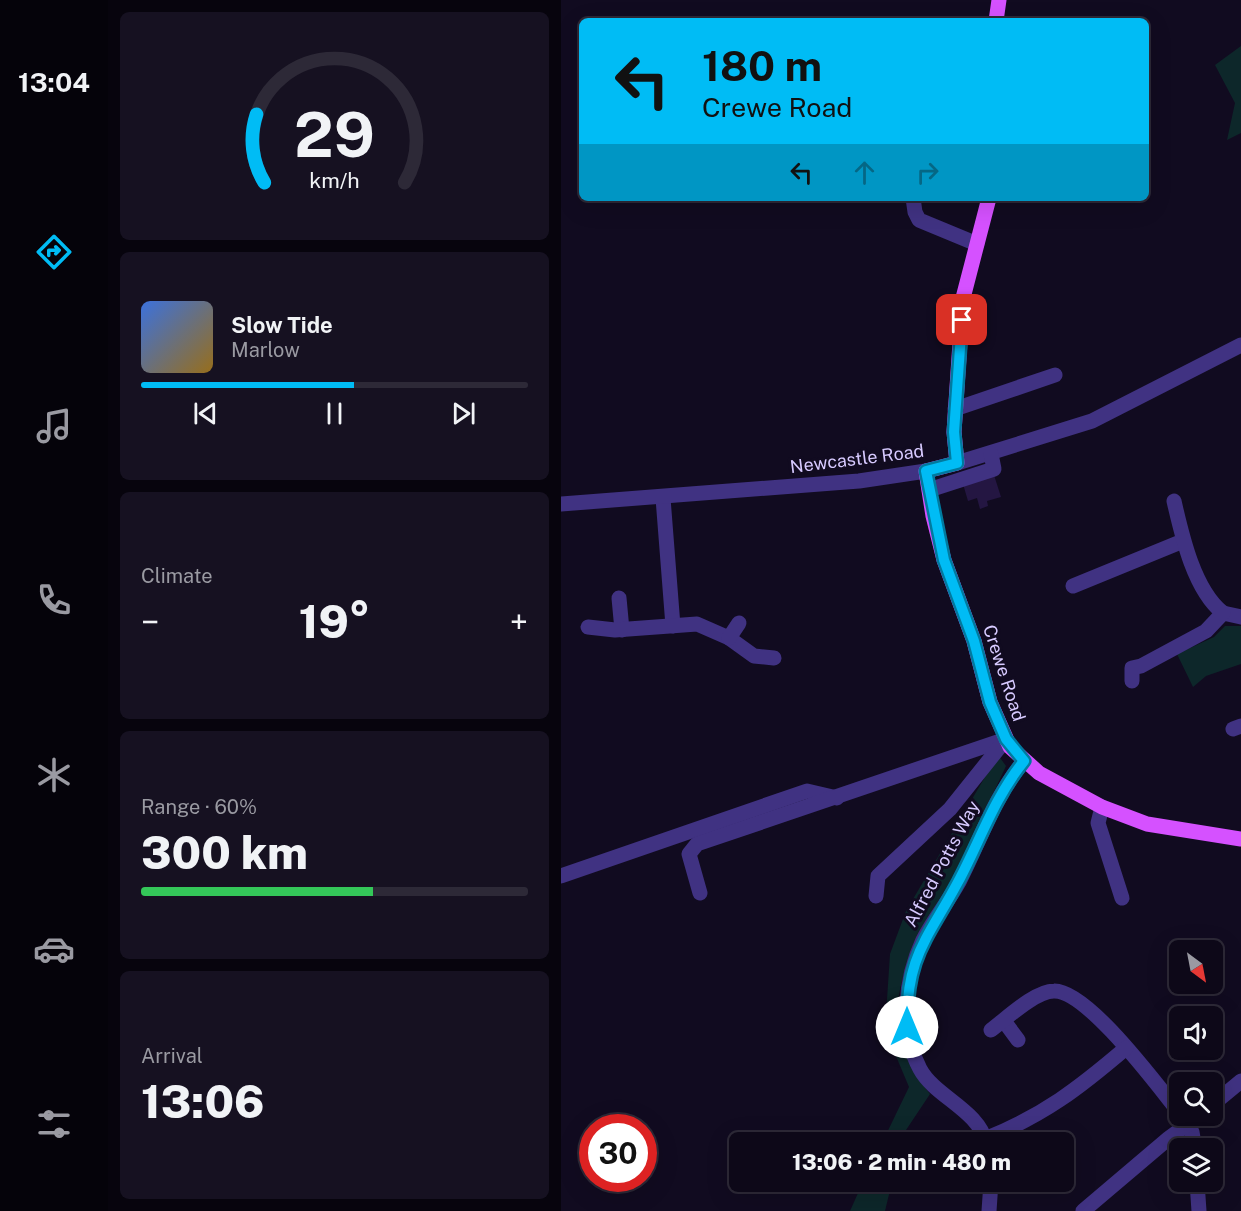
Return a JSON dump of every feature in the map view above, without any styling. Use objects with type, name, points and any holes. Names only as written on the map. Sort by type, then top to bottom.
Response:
[{"type":"main road","points":[[996,18],[999,0]]},
{"type":"main road","points":[[957,463],[954,443],[955,409],[963,298],[988,201]]},
{"type":"main road","name":"Newcastle Road","points":[[926,471],[957,463]]},
{"type":"main road","name":"Crewe Road","points":[[926,471],[944,560],[974,641],[990,702],[1006,739],[1024,761],[1065,789],[1102,807],[1147,824],[1241,839]]},
{"type":"street","points":[[913,201],[919,220],[977,244]]},
{"type":"street","name":"Newcastle Road","points":[[957,463],[1092,421],[1241,345]]},
{"type":"street","points":[[955,409],[1055,375]]},
{"type":"street","points":[[929,490],[994,469],[991,454]]},
{"type":"street","name":"Newcastle Road","points":[[561,504],[859,482],[926,471]]},
{"type":"street","points":[[663,498],[673,626]]},
{"type":"street","points":[[1174,501],[1183,541],[1209,600],[1223,613],[1241,617]]},
{"type":"street","points":[[1073,586],[1183,541]]},
{"type":"street","points":[[619,598],[619,630]]},
{"type":"street","points":[[1132,681],[1132,668],[1141,666],[1206,631],[1223,613]]},
{"type":"street","points":[[736,642],[739,623]]},
{"type":"street","points":[[588,627],[619,630],[706,626],[736,642],[754,656],[774,658]]},
{"type":"street","points":[[700,893],[689,854],[697,844],[1006,739]]},
{"type":"street","points":[[876,896],[878,876],[949,809],[1006,739]]},
{"type":"street","name":"Alfred Potts Way","points":[[980,1132],[974,1121],[934,1087],[920,1070],[911,1048],[907,1002],[909,978],[923,940],[959,882],[991,812],[1024,761]]},
{"type":"street","points":[[561,876],[807,791],[837,798]]},
{"type":"street","points":[[1102,807],[1098,823],[1122,898]]},
{"type":"street","points":[[991,1030],[1043,993],[1054,990],[1065,994],[1086,1007],[1105,1024],[1169,1100]]},
{"type":"street","points":[[1004,1021],[1019,1040]]},
{"type":"street","points":[[1005,1132],[1058,1104],[1126,1048]]},
{"type":"street","points":[[1223,1096],[1241,1082]]},
{"type":"street","points":[[1083,1211],[1182,1126]]},
{"type":"street","points":[[989,1211],[990,1192]]},
{"type":"street","points":[[1198,1192],[1199,1211]]},
{"type":"green space","points":[[1241,46],[1241,133],[1227,140],[1235,103],[1215,65]]},
{"type":"green space","points":[[1225,626],[1241,626],[1241,664],[1206,676],[1193,687],[1177,654],[1214,637]]},
{"type":"green space","points":[[998,755],[1006,766],[909,960],[901,986],[898,1011],[901,1038],[911,1065],[930,1094],[906,1132],[887,1132],[909,1087],[885,1030],[890,954],[906,911]]},
{"type":"green space","points":[[859,1192],[890,1192],[885,1211],[850,1211]]},
{"type":"building","points":[[994,475],[1001,497],[987,501],[988,506],[980,509],[977,498],[968,501],[963,484]]},
{"type":"route","points":[[907,1027],[909,978],[923,940],[959,882],[991,812],[1013,774],[1024,761],[1010,747],[990,702],[974,641],[944,560],[933,516],[926,471],[957,463],[954,432],[962,320]]}]
